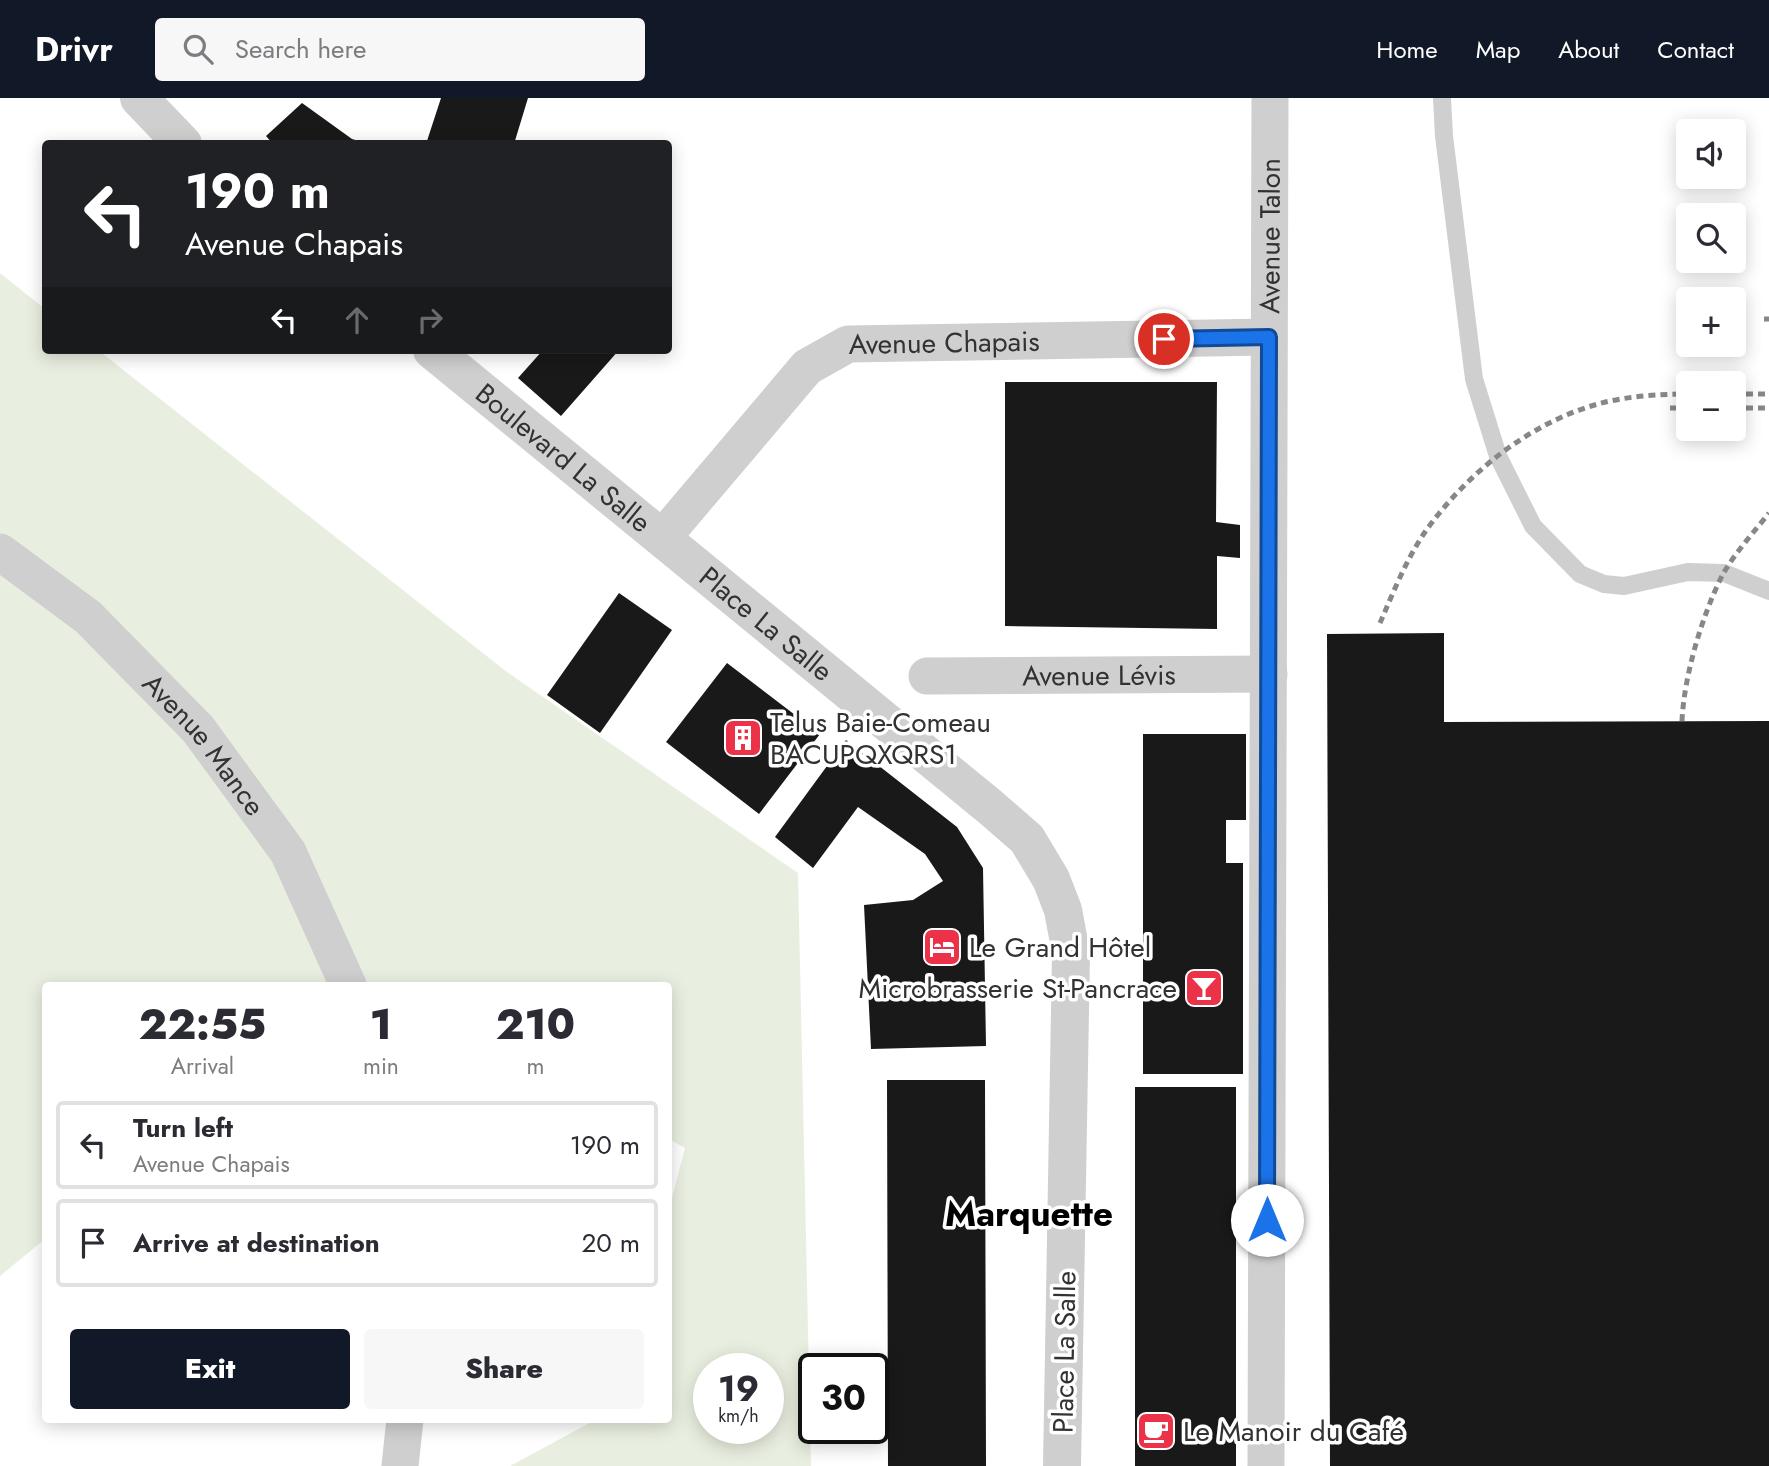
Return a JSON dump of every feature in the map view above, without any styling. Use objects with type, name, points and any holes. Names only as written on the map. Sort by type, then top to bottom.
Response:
[{"type":"street","points":[[139,98],[179,140]]},
{"type":"street","name":"Avenue Talon","points":[[1266,1466],[1270,98]]},
{"type":"street","name":"Avenue Chapais","points":[[663,537],[807,367],[848,344],[1269,337]]},
{"type":"street","name":"Boulevard La Salle","points":[[437,354],[663,537]]},
{"type":"street","name":"Place La Salle","points":[[663,537],[1027,839],[1051,879],[1063,910],[1071,953],[1062,1466]]},
{"type":"street","name":"Avenue Mance","points":[[0,552],[88,617],[198,729],[288,852],[347,982]]},
{"type":"street","name":"Avenue Lévis","points":[[927,676],[1269,674]]},
{"type":"street","points":[[400,1466],[405,1423]]},
{"type":"lane","points":[[1442,98],[1444,136],[1474,379],[1498,456],[1533,526],[1580,574],[1604,584],[1624,586],[1688,572],[1724,573],[1769,591]]},
{"type":"green space","points":[[0,273],[42,307],[42,354],[103,354],[507,672],[798,873],[809,1353],[798,1353],[798,1444],[811,1444],[811,1466],[510,1466],[590,1423],[672,1423],[672,1198],[685,1148],[672,1141],[672,982],[42,982],[42,1241],[0,1276]]},
{"type":"building","points":[[441,98],[528,98],[515,140],[427,140]]},
{"type":"building","points":[[302,103],[355,140],[270,140],[266,136]]},
{"type":"building","points":[[539,354],[615,354],[561,416],[518,378]]},
{"type":"building","points":[[1005,382],[1217,382],[1216,522],[1240,525],[1240,558],[1217,556],[1217,629],[1005,626]]},
{"type":"building","points":[[619,593],[672,630],[600,733],[547,695]]},
{"type":"building","points":[[1444,633],[1444,722],[1769,721],[1769,1466],[1330,1466],[1327,634]]},
{"type":"building","name":"Telus Baie-Comeau BACUPQXQRS1","points":[[727,663],[820,734],[759,814],[666,742]]},
{"type":"building","points":[[1143,734],[1246,734],[1246,820],[1226,820],[1226,863],[1243,863],[1243,1074],[1143,1074]]},
{"type":"building","points":[[846,740],[957,827],[983,868],[986,1046],[871,1049],[864,905],[913,900],[943,881],[925,854],[858,807],[813,868],[775,837]]},
{"type":"building","points":[[887,1080],[985,1080],[986,1466],[888,1466]]},
{"type":"building","points":[[1135,1087],[1236,1087],[1236,1466],[1135,1466]]},
{"type":"railway","points":[[1764,319],[1769,319]]},
{"type":"railway","points":[[1380,623],[1406,565],[1425,532],[1460,490],[1501,453],[1548,424],[1598,404],[1620,399],[1676,394]]},
{"type":"railway","points":[[1746,394],[1769,394]]},
{"type":"railway","points":[[1670,408],[1676,408]]},
{"type":"railway","points":[[1746,408],[1769,408]]},
{"type":"railway","points":[[1682,721],[1690,666],[1715,590],[1733,558],[1769,513]]},
{"type":"place","name":"Telus Baie-Comeau BACUPQXQRS1","points":[[743,738]]},
{"type":"place","name":"Le Grand Hôtel","points":[[942,947]]},
{"type":"place","name":"Microbrasserie St-Pancrace","points":[[1204,988]]},
{"type":"place","name":"Le Manoir du Café","points":[[1156,1431]]},
{"type":"district","name":"Marquette","points":[[1029,1214]]},
{"type":"route","points":[[1164,339],[1269,337],[1267,1220]]}]
